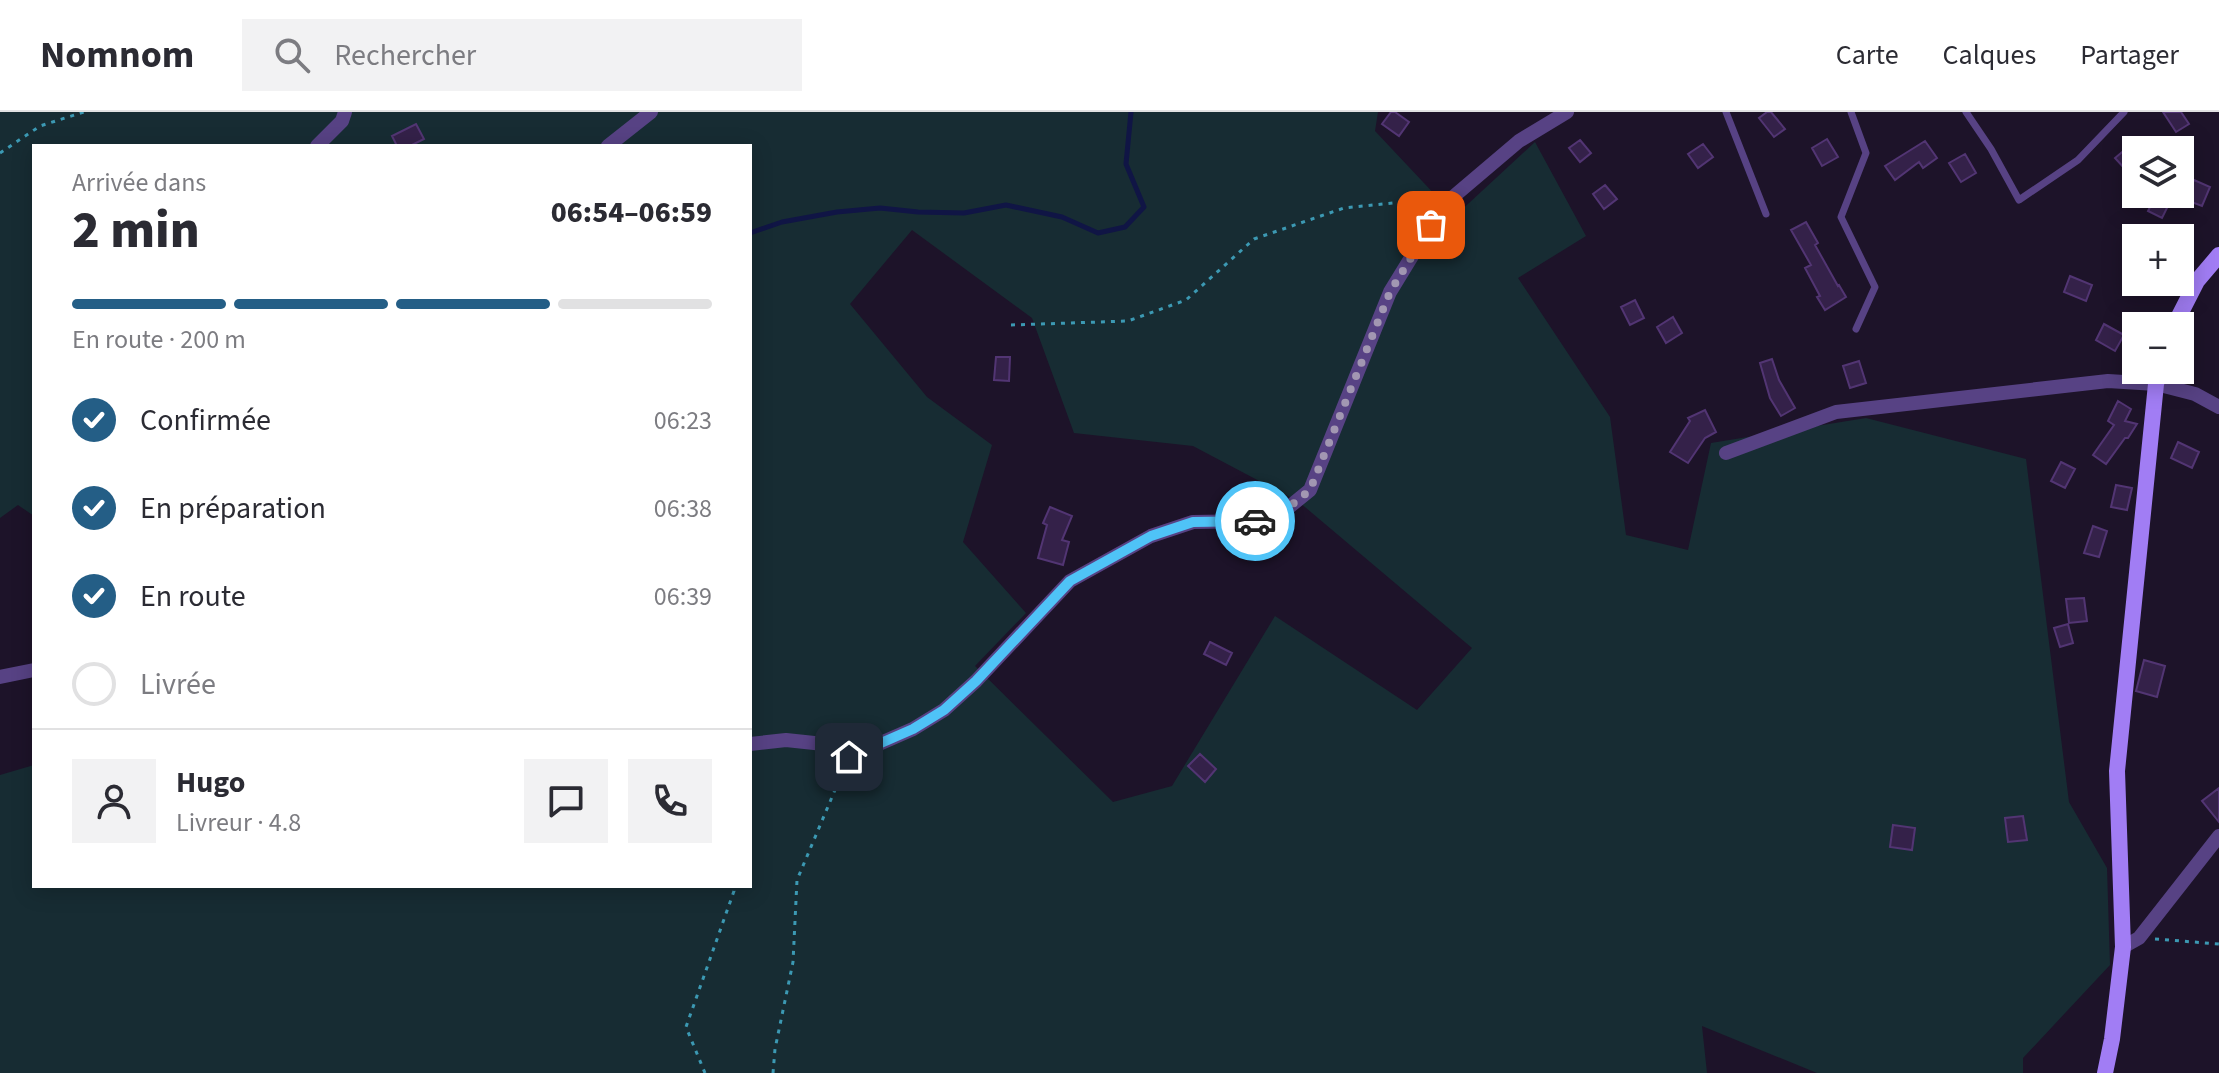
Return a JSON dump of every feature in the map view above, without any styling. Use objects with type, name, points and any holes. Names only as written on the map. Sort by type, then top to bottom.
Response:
[{"type":"street","points":[[319,144],[342,121],[345,112]]},
{"type":"street","points":[[611,144],[651,112]]},
{"type":"street","points":[[752,744],[786,740],[833,745],[849,757],[913,729],[944,710],[976,681],[1070,581],[1084,573],[1151,536],[1193,522],[1253,521],[1283,512],[1310,490],[1390,292],[1431,225],[1453,197],[1519,141],[1567,112]]},
{"type":"street","points":[[2181,312],[2197,281],[2219,255]]},
{"type":"street","points":[[1726,453],[1836,412],[2122,380]]},
{"type":"street","points":[[2105,1073],[2123,947],[2117,771],[2157,384]]},
{"type":"street","points":[[2173,384],[2219,407]]},
{"type":"street","points":[[0,677],[32,670]]},
{"type":"street","points":[[2123,947],[2139,938],[2219,836]]},
{"type":"lane","points":[[1726,112],[1766,214]]},
{"type":"lane","points":[[1851,112],[1866,153],[1841,217],[1875,287],[1856,329]]},
{"type":"lane","points":[[1966,112],[2019,200],[2078,160],[2124,112]]},
{"type":"path","points":[[0,153],[40,126],[84,112]]},
{"type":"path","points":[[1011,325],[1128,321],[1186,300],[1254,239],[1344,208],[1453,197]]},
{"type":"path","points":[[773,1073],[793,962],[797,880],[849,757]]},
{"type":"path","points":[[705,1073],[686,1027],[733,888]]},
{"type":"path","points":[[2139,938],[2219,944]]},
{"type":"shaded area","points":[[0,112],[1378,112],[1375,131],[1455,216],[1535,142],[1586,236],[1518,278],[1610,417],[1626,535],[1688,550],[1711,443],[1866,418],[2026,459],[2069,802],[2107,868],[2110,965],[2023,1058],[2023,1073],[1817,1073],[1702,1026],[1707,1073],[0,1073],[0,775],[32,766],[32,888],[752,888],[752,144],[32,144],[32,515],[18,505],[0,518]],"holes":[[[912,230],[1032,318],[1074,433],[1193,446],[1299,502],[1472,648],[1417,710],[1275,616],[1172,786],[1113,802],[975,666],[1026,613],[963,542],[992,445],[927,397],[850,304]]]},
{"type":"building","points":[[1391,112],[1409,122],[1399,136],[1382,124]]},
{"type":"building","points":[[1771,112],[1785,129],[1774,137],[1759,118]]},
{"type":"building","points":[[2163,112],[2181,112],[2189,124],[2176,132]]},
{"type":"building","points":[[416,124],[424,139],[414,144],[396,144],[392,136]]},
{"type":"building","points":[[1827,139],[1838,157],[1822,166],[1812,148]]},
{"type":"building","points":[[1580,140],[1591,153],[1580,162],[1569,148]]},
{"type":"building","points":[[1925,141],[1937,158],[1923,168],[1919,162],[1895,180],[1885,166]]},
{"type":"building","points":[[1703,144],[1713,157],[1698,168],[1688,154]]},
{"type":"building","points":[[2122,152],[2122,166],[2115,158]]},
{"type":"building","points":[[1965,154],[1976,173],[1961,182],[1949,163]]},
{"type":"building","points":[[2194,180],[2210,187],[2202,206],[2194,203]]},
{"type":"building","points":[[1605,185],[1617,199],[1604,209],[1593,194]]},
{"type":"building","points":[[2150,208],[2167,208],[2162,218],[2148,211]]},
{"type":"building","points":[[1806,222],[1818,243],[1815,245],[1846,297],[1825,310],[1805,268],[1811,265],[1791,230]]},
{"type":"building","points":[[2070,276],[2092,285],[2086,301],[2064,292]]},
{"type":"building","points":[[1635,300],[1644,318],[1630,325],[1621,307]]},
{"type":"building","points":[[1673,317],[1682,333],[1666,343],[1657,327]]},
{"type":"building","points":[[2104,324],[2122,334],[2115,351],[2096,340]]},
{"type":"building","points":[[996,357],[1010,357],[1009,381],[994,380]]},
{"type":"building","points":[[1772,359],[1779,380],[1795,408],[1781,416],[1770,398],[1760,363]]},
{"type":"building","points":[[1859,361],[1866,383],[1850,388],[1843,366]]},
{"type":"building","points":[[2118,401],[2131,409],[2125,421],[2137,424],[2106,464],[2093,455],[2114,425],[2108,421]]},
{"type":"building","points":[[1705,410],[1716,432],[1705,438],[1688,463],[1670,452],[1690,421],[1688,418]]},
{"type":"building","points":[[2178,442],[2199,452],[2192,468],[2171,458]]},
{"type":"building","points":[[2061,462],[2075,469],[2065,488],[2051,481]]},
{"type":"building","points":[[2116,485],[2132,488],[2127,510],[2111,507]]},
{"type":"building","points":[[1050,507],[1072,516],[1062,540],[1069,542],[1063,565],[1038,558],[1047,525],[1043,523]]},
{"type":"building","points":[[2093,526],[2107,531],[2099,557],[2084,553]]},
{"type":"building","points":[[2084,598],[2087,621],[2069,623],[2066,599]]},
{"type":"building","points":[[2068,624],[2073,643],[2060,647],[2054,628]]},
{"type":"building","points":[[1210,642],[1232,653],[1226,665],[1204,654]]},
{"type":"building","points":[[2144,660],[2165,666],[2157,697],[2136,691]]},
{"type":"building","points":[[1200,754],[1216,769],[1205,782],[1188,766]]},
{"type":"building","points":[[2219,788],[2219,822],[2202,801]]},
{"type":"building","points":[[2023,816],[2027,840],[2008,842],[2005,818]]},
{"type":"building","points":[[1893,825],[1915,828],[1912,850],[1890,847]]},
{"type":"waterway","points":[[752,232],[782,222],[837,212],[880,208],[964,213],[1006,205],[1062,217],[1098,233],[1125,227],[1144,207],[1126,164],[1131,112]]},
{"type":"way so far","points":[[1255,521],[1283,512],[1310,490],[1390,292],[1431,225]]},
{"type":"route","points":[[849,757],[913,729],[944,710],[976,681],[1070,581],[1111,557],[1151,536],[1193,522],[1255,521]]}]
